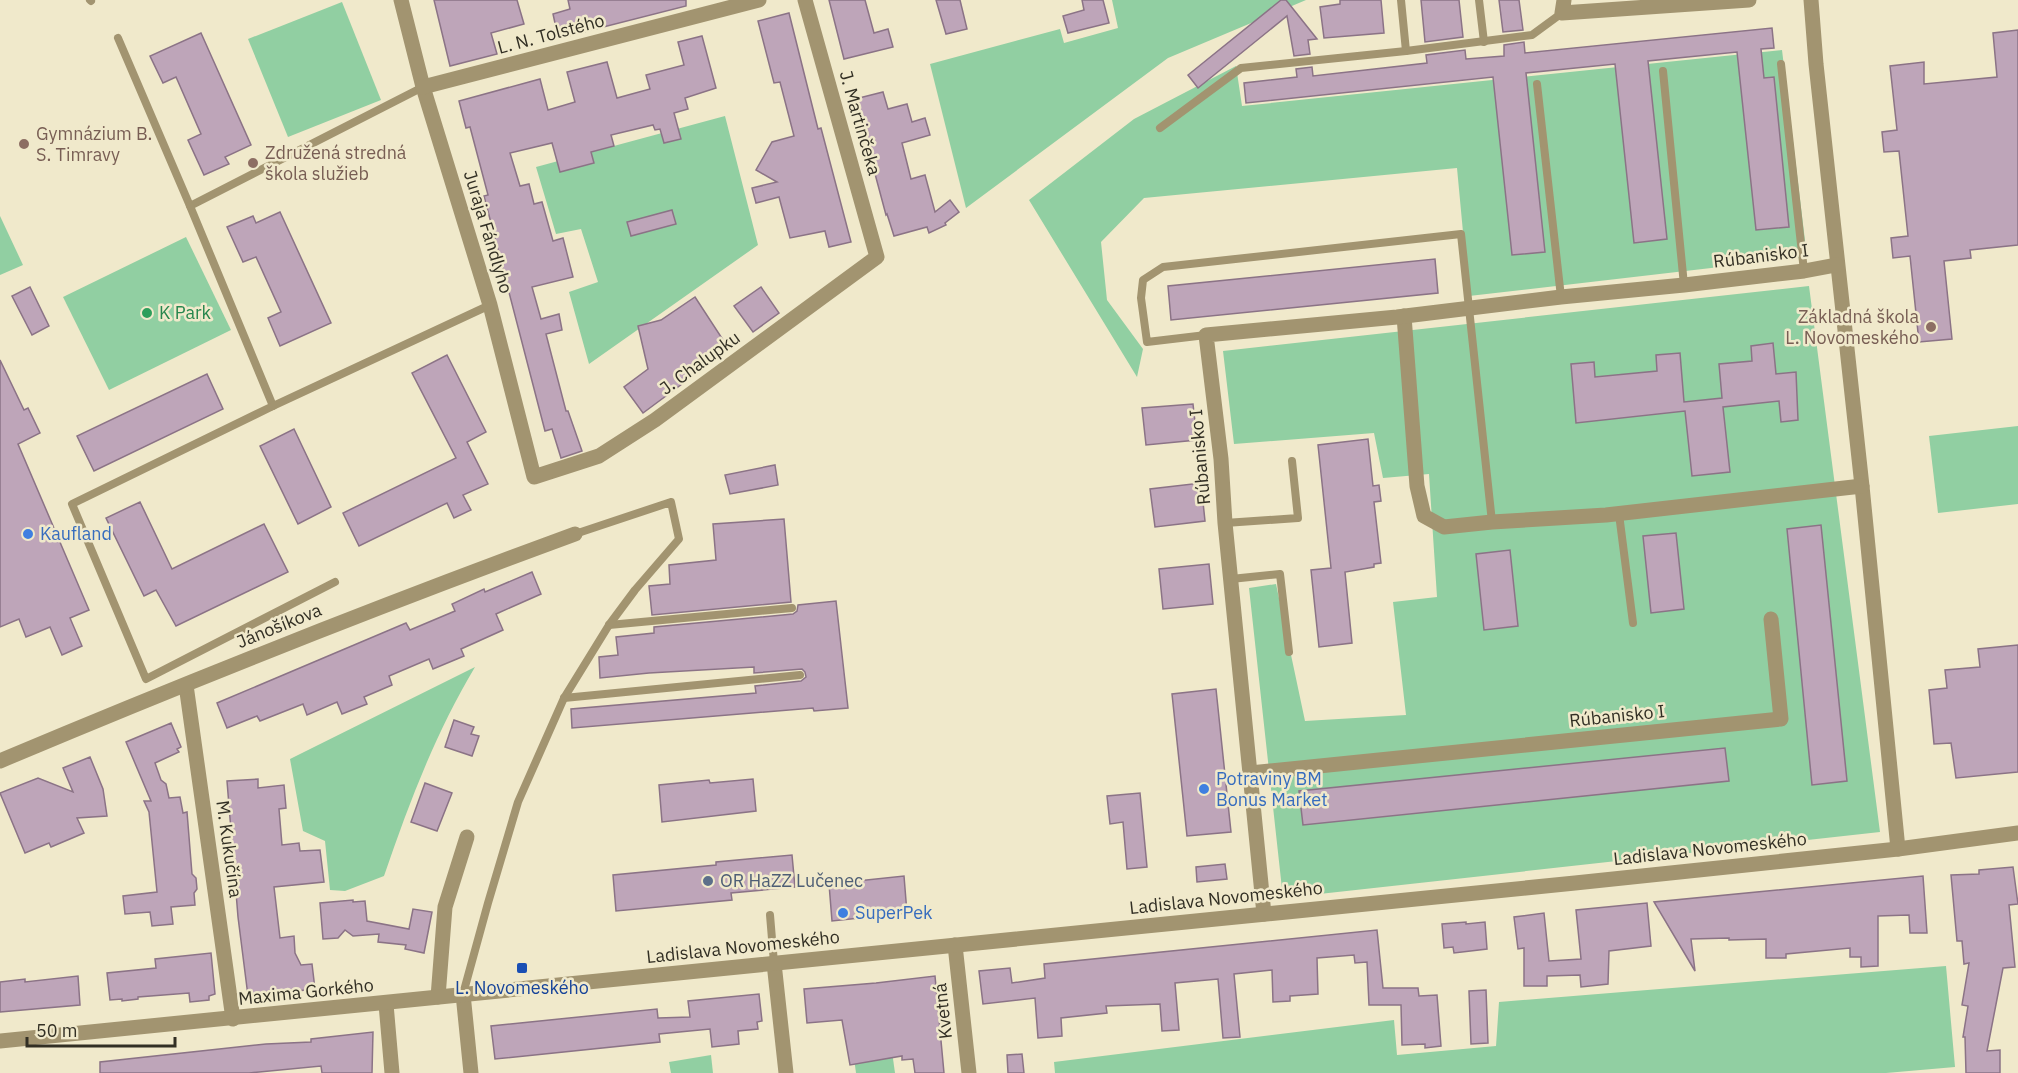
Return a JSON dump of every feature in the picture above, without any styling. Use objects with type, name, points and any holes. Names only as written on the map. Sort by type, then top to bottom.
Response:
[{"type":"street","name":"Juraja Fándlyho","points":[[401,0],[423,87],[490,305],[534,477]]},
{"type":"street","name":"L. N. Tolstého","points":[[423,87],[759,0]]},
{"type":"street","name":"J. Martinčeka","points":[[805,0],[878,257]]},
{"type":"street","points":[[1563,7],[1749,0]]},
{"type":"street","name":"Rúbanisko I","points":[[1811,0],[1836,265],[1862,486],[1898,849]]},
{"type":"street","name":"J. Chalupku","points":[[534,477],[599,456],[655,420],[878,257]]},
{"type":"street","name":"Rúbanisko I","points":[[1264,914],[1225,523],[1221,459],[1206,335],[1684,285],[1836,265]]},
{"type":"street","points":[[1404,316],[1418,486],[1424,516],[1444,527],[1612,515],[1862,486]]},
{"type":"street","name":"Jánošíkova","points":[[0,761],[146,699],[389,603],[575,534]]},
{"type":"street","name":"Rúbanisko I","points":[[1250,773],[1781,719],[1771,619]]},
{"type":"street","name":"M. Kukučína","points":[[186,685],[233,1019]]},
{"type":"street","name":"Ladislava Novomeského","points":[[438,997],[1898,849],[2018,833]]},
{"type":"street","points":[[438,997],[445,907],[467,837]]},
{"type":"street","name":"Kvetná","points":[[955,945],[969,1073]]},
{"type":"street","points":[[774,963],[786,1073]]},
{"type":"street","points":[[463,994],[471,1073]]},
{"type":"street","name":"Maxima Gorkého","points":[[0,1041],[438,997]]},
{"type":"street","points":[[386,1004],[392,1073]]},
{"type":"lane","points":[[1401,0],[1406,51]]},
{"type":"lane","points":[[1479,0],[1484,42]]},
{"type":"lane","points":[[1160,128],[1241,68],[1532,35],[1563,7]]},
{"type":"lane","points":[[118,39],[273,406]]},
{"type":"lane","points":[[1780,64],[1804,271]]},
{"type":"lane","points":[[1663,70],[1684,285]]},
{"type":"lane","points":[[1538,84],[1561,297]]},
{"type":"lane","points":[[190,206],[423,87]]},
{"type":"lane","points":[[1206,335],[1148,342],[1141,298],[1143,280],[1163,267],[1461,234],[1492,522]]},
{"type":"lane","points":[[335,582],[146,680],[72,504],[273,406],[490,305]]},
{"type":"lane","points":[[1225,523],[1298,518],[1292,461]]},
{"type":"lane","points":[[463,994],[518,802],[564,698],[609,625],[635,590],[679,539],[671,502],[575,534]]},
{"type":"lane","points":[[1612,515],[1633,624]]},
{"type":"lane","points":[[1231,579],[1280,574],[1289,652]]},
{"type":"lane","points":[[609,625],[792,608]]},
{"type":"lane","points":[[564,698],[800,675]]},
{"type":"lane","points":[[770,915],[774,963]]},
{"type":"green space","points":[[1112,0],[1306,0],[1168,58],[966,208],[930,64],[1060,29],[1064,43],[1118,28]]},
{"type":"green space","points":[[342,2],[381,100],[288,137],[248,39]]},
{"type":"green space","points":[[1782,50],[1807,257],[1469,296],[1457,168],[1144,198],[1101,242],[1107,300],[1143,349],[1137,377],[1029,200],[1134,119],[1236,66],[1242,106]]},
{"type":"green space","points":[[725,116],[758,245],[589,364],[569,292],[598,282],[581,229],[556,234],[536,167]]},
{"type":"green space","points":[[0,216],[23,265],[0,275]]},
{"type":"green space","name":"K Park","points":[[186,237],[231,330],[109,390],[63,297]]},
{"type":"green space","points":[[1809,286],[1880,832],[1283,898],[1249,588],[1276,584],[1305,721],[1406,715],[1393,602],[1437,597],[1429,474],[1383,478],[1374,433],[1234,444],[1223,351]]},
{"type":"green space","points":[[2018,426],[2018,504],[1938,513],[1929,436]]},
{"type":"green space","points":[[475,667],[447,718],[424,769],[384,876],[345,891],[330,890],[325,841],[303,831],[290,759]]},
{"type":"green space","points":[[1946,966],[1955,1067],[1886,1073],[1055,1073],[1054,1062],[1394,1020],[1397,1055],[1496,1046],[1499,1002]]},
{"type":"green space","points":[[890,1037],[895,1073],[856,1073],[852,1043]]},
{"type":"green space","points":[[711,1055],[713,1073],[671,1073],[669,1062]]},
{"type":"building","points":[[434,0],[517,0],[524,24],[491,33],[497,54],[450,66]]},
{"type":"building","points":[[568,0],[686,0],[686,6],[558,37],[553,14],[570,9]]},
{"type":"building","points":[[829,0],[865,0],[874,33],[888,29],[893,47],[844,59]]},
{"type":"building","points":[[936,0],[960,0],[967,29],[946,34]]},
{"type":"building","points":[[1082,0],[1103,0],[1109,23],[1068,33],[1063,16],[1084,10]]},
{"type":"building","points":[[1281,0],[1286,0],[1317,39],[1308,40],[1310,54],[1294,56],[1287,16],[1198,88],[1188,75]]},
{"type":"building","points":[[1340,0],[1381,0],[1384,33],[1324,38],[1320,7],[1340,4]]},
{"type":"building","points":[[1421,0],[1459,0],[1463,37],[1425,42]]},
{"type":"building","points":[[1499,0],[1519,0],[1523,30],[1503,32]]},
{"type":"building","points":[[789,13],[818,129],[821,128],[851,242],[829,247],[825,231],[790,238],[779,197],[756,203],[752,188],[777,182],[756,170],[772,142],[794,136],[780,82],[774,83],[758,21]]},
{"type":"building","points":[[1772,28],[1774,48],[1761,49],[1764,78],[1774,77],[1789,227],[1756,230],[1737,52],[1648,61],[1667,239],[1634,243],[1615,64],[1526,73],[1545,252],[1512,255],[1493,77],[1246,103],[1244,83],[1297,77],[1296,69],[1312,67],[1313,76],[1427,63],[1426,55],[1465,50],[1466,59],[1504,56],[1504,45],[1524,42],[1525,53]]},
{"type":"building","points":[[2018,30],[2018,245],[1970,250],[1971,258],[1944,261],[1952,339],[1919,342],[1910,256],[1893,258],[1891,238],[1908,236],[1899,151],[1884,152],[1882,132],[1897,130],[1890,66],[1924,62],[1924,84],[1997,77],[1993,33]]},
{"type":"building","points":[[201,33],[251,145],[225,157],[229,164],[204,175],[188,140],[201,134],[176,77],[163,83],[150,56]]},
{"type":"building","points":[[702,36],[716,88],[685,98],[688,109],[674,113],[681,139],[664,143],[660,129],[655,130],[653,125],[611,135],[614,146],[591,152],[594,163],[560,172],[552,143],[510,153],[520,186],[529,184],[534,204],[542,202],[553,241],[563,238],[573,277],[532,287],[541,319],[559,314],[562,330],[546,334],[566,411],[568,411],[582,451],[561,458],[552,429],[545,431],[484,196],[488,195],[470,127],[466,128],[459,101],[540,79],[548,110],[575,102],[567,72],[607,62],[617,98],[650,89],[646,75],[684,65],[678,42]]},
{"type":"building","points":[[883,92],[888,109],[907,104],[912,122],[925,118],[930,135],[902,143],[911,179],[925,175],[935,212],[950,200],[959,212],[945,223],[946,225],[929,233],[927,227],[894,236],[886,215],[855,99]]},
{"type":"building","points":[[672,210],[676,224],[631,236],[627,222]]},
{"type":"building","points":[[280,212],[331,323],[280,346],[268,318],[281,312],[256,257],[243,262],[227,227],[253,216],[256,223]]},
{"type":"building","points":[[1435,259],[1438,293],[1171,320],[1168,286]]},
{"type":"building","points":[[30,287],[49,326],[32,335],[12,296]]},
{"type":"building","points":[[761,287],[779,313],[753,332],[734,306]]},
{"type":"building","points":[[695,297],[729,349],[643,413],[624,387],[648,369],[638,326],[661,320]]},
{"type":"building","points":[[1773,343],[1776,374],[1796,372],[1798,420],[1781,422],[1779,401],[1723,407],[1730,472],[1692,476],[1685,411],[1576,423],[1571,364],[1594,362],[1595,377],[1657,371],[1656,355],[1680,353],[1684,402],[1722,398],[1719,364],[1752,361],[1751,346]]},
{"type":"building","points":[[447,355],[486,432],[467,442],[488,484],[463,495],[471,510],[454,518],[447,503],[359,546],[343,513],[456,458],[412,373]]},
{"type":"building","name":"Kaufland","points":[[0,360],[24,410],[28,408],[40,433],[18,444],[89,610],[70,618],[82,646],[62,655],[50,627],[26,637],[19,619],[0,627]]},
{"type":"building","points":[[207,374],[223,409],[94,471],[77,436]]},
{"type":"building","points":[[1193,404],[1197,440],[1146,445],[1142,408]]},
{"type":"building","points":[[294,429],[331,507],[298,524],[260,446]]},
{"type":"building","points":[[1368,439],[1373,486],[1379,485],[1381,501],[1374,502],[1381,563],[1374,564],[1374,567],[1345,572],[1352,643],[1319,647],[1311,570],[1331,568],[1318,445]]},
{"type":"building","points":[[775,465],[778,485],[730,494],[725,475]]},
{"type":"building","points":[[1201,483],[1205,521],[1155,527],[1150,489]]},
{"type":"building","points":[[140,502],[172,569],[264,524],[288,572],[176,626],[156,590],[144,596],[106,518]]},
{"type":"building","points":[[784,519],[791,602],[652,615],[649,586],[670,584],[669,565],[716,560],[713,524]]},
{"type":"building","points":[[1821,525],[1847,781],[1812,785],[1787,529]]},
{"type":"building","points":[[1676,533],[1684,609],[1651,613],[1643,536]]},
{"type":"building","points":[[1510,550],[1518,626],[1484,630],[1476,554]]},
{"type":"building","points":[[1209,564],[1213,604],[1163,609],[1159,569]]},
{"type":"building","points":[[532,572],[541,594],[496,614],[503,630],[461,649],[464,656],[433,669],[429,659],[389,676],[392,685],[364,697],[367,704],[342,714],[337,702],[307,715],[303,704],[260,721],[257,716],[227,728],[217,703],[406,623],[410,630],[455,611],[452,604],[484,589],[485,592]]},
{"type":"building","points":[[836,601],[848,708],[814,711],[813,708],[572,728],[571,709],[756,693],[755,686],[801,681],[806,677],[802,669],[754,673],[754,667],[600,678],[599,657],[618,655],[616,637],[654,633],[654,627],[793,614],[797,611],[798,605]]},
{"type":"building","points":[[2018,645],[2018,772],[1956,778],[1951,743],[1934,744],[1929,690],[1947,688],[1945,670],[1980,667],[1978,649]]},
{"type":"building","name":"Potraviny BM Bonus Market","points":[[1216,689],[1231,832],[1187,836],[1172,694]]},
{"type":"building","points":[[454,720],[474,727],[471,734],[479,736],[472,756],[445,747]]},
{"type":"building","points":[[171,723],[181,747],[177,749],[179,752],[155,763],[161,780],[166,784],[169,798],[180,797],[183,813],[187,812],[192,874],[196,878],[197,889],[194,893],[195,905],[171,907],[173,924],[152,926],[150,912],[125,914],[123,896],[157,892],[149,812],[144,801],[151,801],[126,742]]},
{"type":"building","points":[[1725,748],[1729,781],[1303,825],[1299,791]]},
{"type":"building","points":[[90,757],[103,789],[107,816],[77,818],[84,833],[51,847],[49,843],[25,853],[0,793],[38,778],[73,792],[63,768]]},
{"type":"building","points":[[258,779],[258,788],[284,785],[286,808],[279,809],[282,845],[299,843],[300,851],[320,850],[324,882],[274,887],[280,938],[294,936],[295,953],[301,965],[312,964],[315,989],[248,996],[238,917],[227,781]]},
{"type":"building","points":[[753,779],[756,811],[662,822],[659,785],[709,780],[710,783]]},
{"type":"building","points":[[425,783],[452,793],[437,831],[411,822]]},
{"type":"building","points":[[1140,793],[1147,867],[1127,869],[1123,822],[1110,824],[1107,796]]},
{"type":"building","points":[[792,855],[795,887],[731,893],[732,900],[616,911],[613,875]]},
{"type":"building","points":[[1225,864],[1227,879],[1197,882],[1196,867]]},
{"type":"building","points":[[2013,867],[2018,904],[2009,905],[2015,967],[2003,968],[1987,1051],[2000,1050],[2000,1073],[1966,1073],[1965,1037],[1963,1037],[1968,1006],[1962,1005],[1969,963],[1964,964],[1962,941],[1957,941],[1951,875],[1979,874],[1979,870]]},
{"type":"building","points":[[904,876],[907,913],[832,921],[829,884]]},
{"type":"building","points":[[1923,876],[1927,933],[1910,933],[1909,915],[1878,916],[1878,966],[1861,967],[1861,957],[1850,957],[1850,948],[1786,954],[1786,958],[1766,958],[1766,939],[1691,939],[1695,971],[1654,902]]},
{"type":"building","points":[[353,900],[353,902],[365,901],[367,921],[409,929],[413,909],[432,912],[424,953],[405,949],[406,945],[378,942],[379,934],[353,936],[345,930],[338,938],[323,939],[320,903]]},
{"type":"building","points":[[1647,903],[1651,946],[1609,951],[1608,984],[1581,987],[1580,975],[1547,976],[1547,986],[1524,986],[1524,948],[1518,949],[1514,917],[1544,913],[1549,961],[1581,959],[1576,910]]},
{"type":"building","points":[[1466,922],[1466,924],[1485,922],[1487,949],[1454,953],[1453,947],[1444,948],[1442,924]]},
{"type":"building","points":[[1377,930],[1383,988],[1418,988],[1419,996],[1437,995],[1441,1046],[1425,1048],[1425,1044],[1402,1045],[1401,1005],[1369,1005],[1367,962],[1355,963],[1354,955],[1317,958],[1318,994],[1290,996],[1290,1001],[1273,1002],[1272,970],[1234,974],[1240,1037],[1223,1038],[1218,979],[1175,983],[1179,1030],[1162,1031],[1160,1004],[1106,1006],[1107,1013],[1061,1018],[1062,1036],[1038,1038],[1035,998],[983,1004],[979,971],[1010,968],[1012,983],[1045,978],[1044,964]]},
{"type":"building","points":[[211,953],[215,994],[209,996],[209,1000],[190,1002],[189,993],[138,997],[138,999],[122,1001],[122,999],[110,1000],[107,973],[156,968],[155,959]]},
{"type":"building","points":[[78,976],[80,1005],[0,1012],[0,982],[25,979],[25,982]]},
{"type":"building","points":[[935,976],[944,1073],[915,1073],[913,1059],[902,1060],[902,1056],[850,1065],[842,1020],[807,1023],[804,989]]},
{"type":"building","points":[[1486,990],[1488,1043],[1471,1044],[1469,991]]},
{"type":"building","points":[[759,994],[762,1021],[757,1022],[758,1029],[738,1031],[739,1044],[712,1047],[710,1029],[659,1034],[660,1042],[495,1059],[491,1026],[657,1009],[658,1018],[690,1017],[688,1001]]},
{"type":"building","points":[[373,1032],[372,1073],[322,1073],[321,1066],[249,1073],[100,1073],[100,1062],[266,1044],[311,1042],[311,1039]]},
{"type":"building","points":[[1022,1054],[1024,1073],[1008,1073],[1007,1055]]},
{"type":"place","name":"Gymnázium B. S. Timravy","points":[[24,144]]},
{"type":"place","name":"Združená stredná škola služieb","points":[[253,163]]},
{"type":"place","name":"K Park","points":[[147,313]]},
{"type":"place","name":"Základná škola L. Novomeského","points":[[1931,327]]},
{"type":"place","name":"Kaufland","points":[[28,534]]},
{"type":"place","name":"Potraviny BM Bonus Market","points":[[1204,789]]},
{"type":"place","name":"OR HaZZ Lučenec","points":[[708,881]]},
{"type":"place","name":"SuperPek","points":[[843,913]]},
{"type":"place","name":"L. Novomeského","points":[[522,968]]}]
